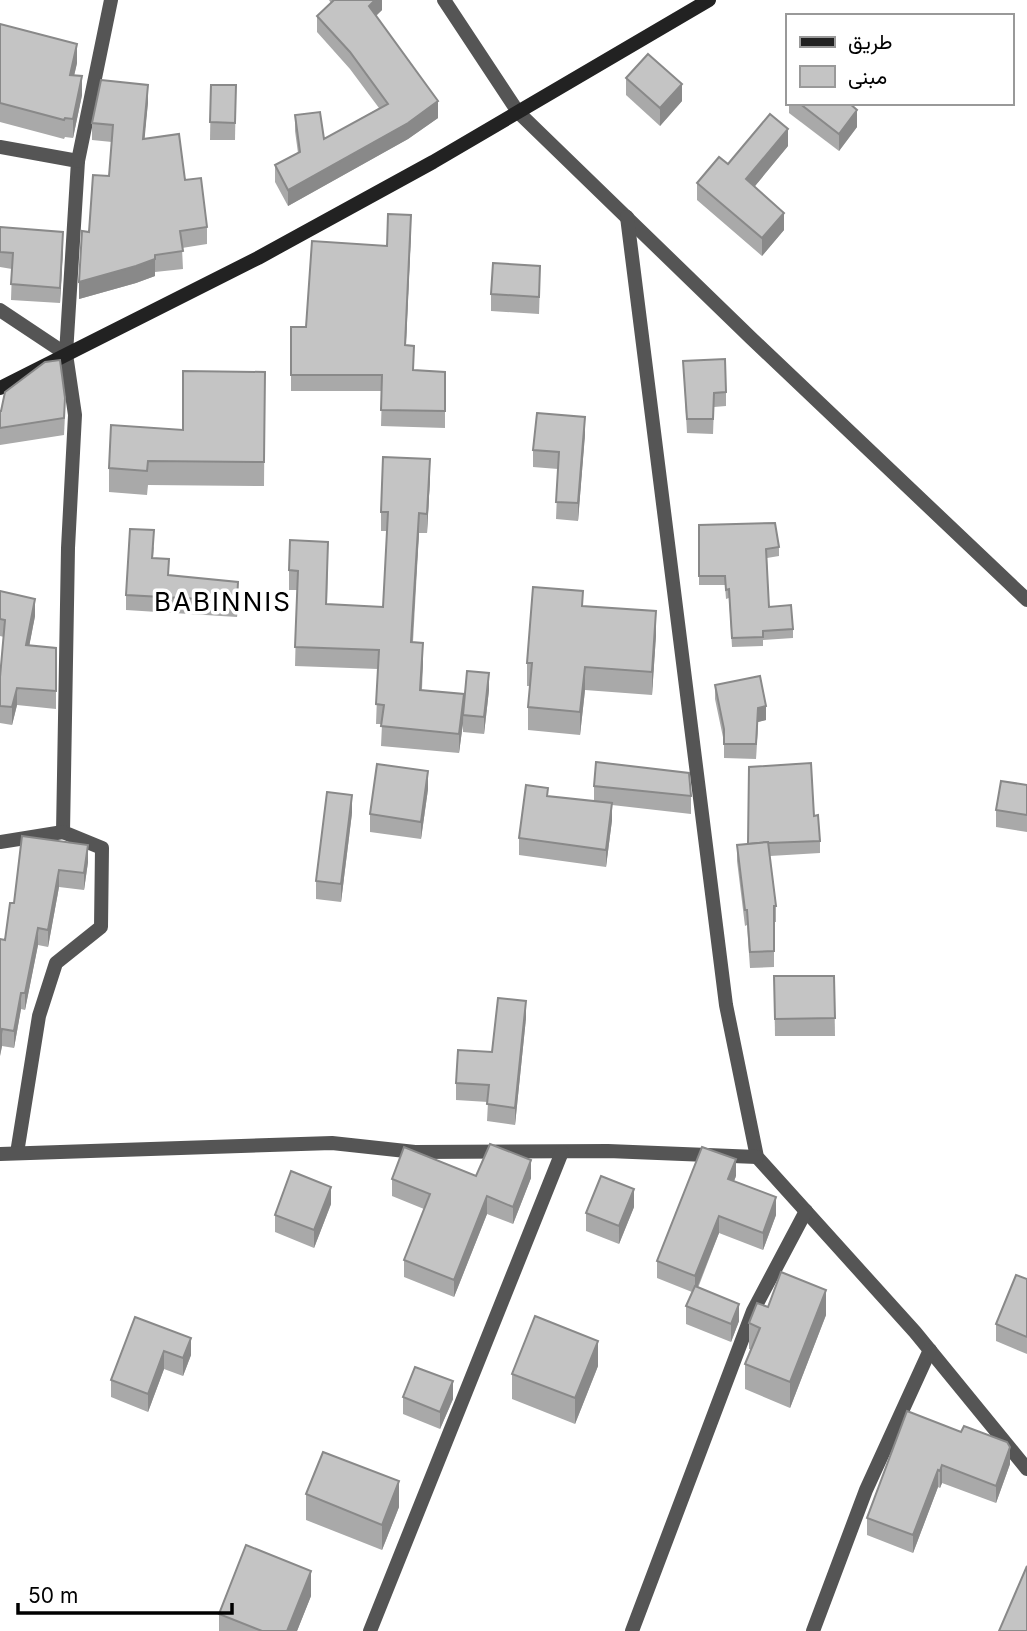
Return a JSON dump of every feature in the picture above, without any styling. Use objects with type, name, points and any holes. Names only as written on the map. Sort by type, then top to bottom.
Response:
[{"type":"street","points":[[62,832],[68,548],[75,415],[66,354],[78,161],[111,0]]},
{"type":"street","points":[[444,0],[518,112],[1027,600]]},
{"type":"street","points":[[0,388],[258,258],[433,162],[709,0]]},
{"type":"street","points":[[0,146],[78,161]]},
{"type":"street","points":[[627,217],[726,1005],[757,1157],[930,1350],[1027,1469]]},
{"type":"street","points":[[0,310],[66,354]]},
{"type":"street","points":[[0,842],[62,832],[102,848],[101,927],[57,963],[40,1016],[17,1153]]},
{"type":"street","points":[[0,1154],[332,1143],[415,1152],[562,1152],[757,1157]]},
{"type":"street","points":[[370,1631],[562,1152]]},
{"type":"street","points":[[632,1631],[753,1311],[806,1211]]},
{"type":"street","points":[[813,1631],[866,1490],[930,1350]]},
{"type":"building","points":[[334,0],[375,0],[369,6],[438,101],[408,123],[288,190],[275,165],[300,152],[295,115],[320,112],[324,139],[388,104],[350,52],[317,16]]},
{"type":"building","points":[[0,24],[77,44],[70,75],[82,76],[73,119],[64,120],[0,103]]},
{"type":"building","points":[[648,54],[682,84],[660,108],[626,78]]},
{"type":"building","points":[[101,80],[148,85],[143,139],[179,134],[185,180],[201,178],[207,227],[180,231],[183,251],[155,255],[155,259],[136,266],[79,282],[82,231],[89,232],[93,175],[109,176],[113,125],[92,123]]},
{"type":"building","points":[[211,85],[236,85],[235,123],[210,122]]},
{"type":"building","points":[[802,105],[851,105],[857,110],[839,134]]},
{"type":"building","points":[[770,114],[788,129],[746,179],[784,213],[762,238],[697,183],[719,157],[728,164]]},
{"type":"building","points":[[388,214],[411,215],[405,345],[414,346],[413,370],[445,372],[445,411],[381,410],[382,375],[291,375],[291,327],[306,327],[312,241],[387,246]]},
{"type":"building","points":[[0,227],[63,232],[60,288],[11,284],[13,253],[0,252]]},
{"type":"building","points":[[493,263],[540,266],[539,297],[491,294]]},
{"type":"building","points":[[725,359],[726,392],[714,393],[713,419],[687,419],[683,361]]},
{"type":"building","points":[[60,360],[65,398],[64,418],[0,428],[0,411],[5,392],[45,362]]},
{"type":"building","points":[[183,371],[265,372],[264,462],[148,461],[147,471],[109,468],[111,425],[183,430]]},
{"type":"building","points":[[537,413],[585,417],[578,503],[556,502],[559,452],[533,450]]},
{"type":"building","points":[[383,457],[430,459],[427,514],[419,513],[411,642],[423,643],[420,690],[464,694],[459,734],[381,726],[384,705],[376,704],[379,650],[295,647],[298,571],[289,570],[290,540],[328,542],[326,604],[383,607],[388,512],[381,512]]},
{"type":"building","points":[[775,523],[779,547],[766,549],[769,607],[791,605],[793,629],[763,631],[763,637],[732,638],[729,589],[726,590],[725,576],[699,576],[699,525]]},
{"type":"building","points":[[130,529],[154,530],[152,558],[169,559],[168,575],[238,582],[237,601],[126,595]]},
{"type":"building","points":[[533,587],[583,591],[582,606],[656,611],[652,672],[585,667],[580,712],[528,707],[532,663],[527,663]]},
{"type":"building","points":[[0,591],[35,599],[26,645],[56,648],[56,691],[17,688],[12,707],[0,706],[5,620],[0,619]]},
{"type":"building","points":[[467,671],[489,673],[484,717],[463,715]]},
{"type":"building","points":[[760,676],[766,706],[758,708],[756,744],[724,744],[724,729],[715,685]]},
{"type":"building","points":[[596,762],[689,773],[691,796],[594,786]]},
{"type":"building","points":[[811,763],[814,816],[818,815],[820,841],[748,844],[749,767]]},
{"type":"building","points":[[377,764],[428,771],[421,822],[370,814]]},
{"type":"building","points":[[1001,781],[1027,785],[1027,815],[996,810]]},
{"type":"building","points":[[526,785],[548,788],[547,796],[612,803],[606,850],[519,838]]},
{"type":"building","points":[[327,792],[352,795],[341,884],[316,881]]},
{"type":"building","points":[[22,836],[88,845],[84,873],[59,870],[48,930],[38,928],[14,1031],[2,1029],[0,1039],[0,939],[5,940],[10,903],[14,903]]},
{"type":"building","points":[[768,842],[776,906],[774,951],[750,952],[737,845]]},
{"type":"building","points":[[774,976],[834,976],[835,1018],[775,1019]]},
{"type":"building","points":[[498,998],[526,1001],[515,1108],[487,1104],[489,1085],[456,1083],[458,1050],[492,1052]]},
{"type":"building","points":[[490,1144],[531,1160],[513,1207],[487,1196],[454,1280],[404,1260],[430,1194],[392,1179],[404,1147],[476,1176]]},
{"type":"building","points":[[702,1147],[736,1159],[728,1179],[776,1197],[763,1233],[719,1216],[695,1276],[657,1261]]},
{"type":"building","points":[[291,1171],[331,1187],[314,1230],[275,1215]]},
{"type":"building","points":[[601,1176],[634,1189],[619,1226],[586,1213]]},
{"type":"building","points":[[781,1272],[826,1290],[790,1382],[745,1364],[760,1328],[749,1323],[757,1303],[768,1307]]},
{"type":"building","points":[[1016,1275],[1027,1279],[1027,1337],[996,1324]]},
{"type":"building","points":[[695,1286],[739,1304],[731,1324],[686,1306]]},
{"type":"building","points":[[535,1316],[598,1341],[575,1398],[512,1374]]},
{"type":"building","points":[[135,1317],[191,1338],[183,1358],[164,1351],[148,1394],[111,1380]]},
{"type":"building","points":[[415,1367],[453,1381],[440,1412],[403,1397]]},
{"type":"building","points":[[907,1411],[961,1432],[964,1426],[1007,1442],[1010,1447],[996,1486],[942,1465],[913,1535],[867,1518]]},
{"type":"building","points":[[323,1452],[399,1481],[382,1525],[306,1494]]},
{"type":"building","points":[[246,1545],[311,1571],[287,1631],[262,1631],[219,1614]]},
{"type":"building","points":[[1027,1566],[1027,1631],[999,1631]]},
{"type":"district","name":"BABINNIS","points":[[223,602]]}]
